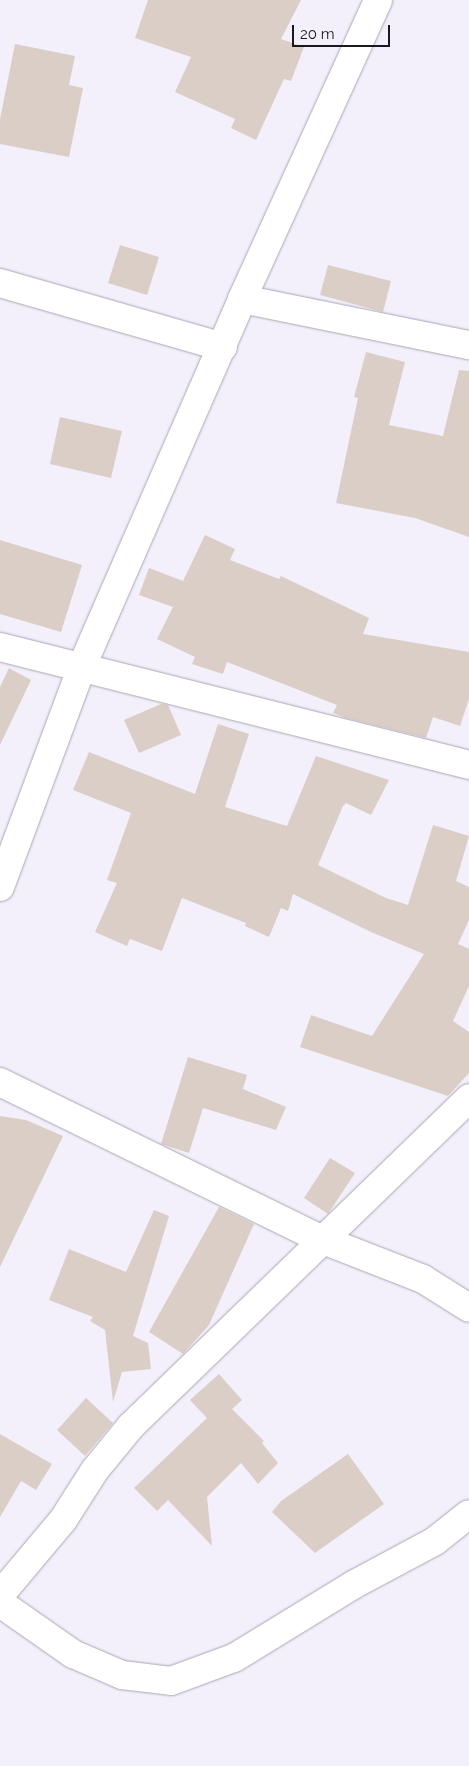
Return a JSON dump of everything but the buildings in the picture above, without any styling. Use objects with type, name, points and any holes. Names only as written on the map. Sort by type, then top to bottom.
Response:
[{"type":"street","points":[[0,887],[82,666],[223,348],[242,299],[378,0]]},
{"type":"street","points":[[0,283],[223,348]]},
{"type":"street","points":[[242,299],[469,345]]},
{"type":"street","points":[[0,647],[82,666],[469,765]]},
{"type":"street","points":[[0,1082],[323,1240],[424,1279],[469,1308]]},
{"type":"street","points":[[0,1595],[62,1520],[95,1470],[131,1426],[469,1098]]},
{"type":"street","points":[[0,1604],[73,1654],[122,1675],[172,1681],[234,1658],[353,1585],[435,1541],[469,1514]]}]
